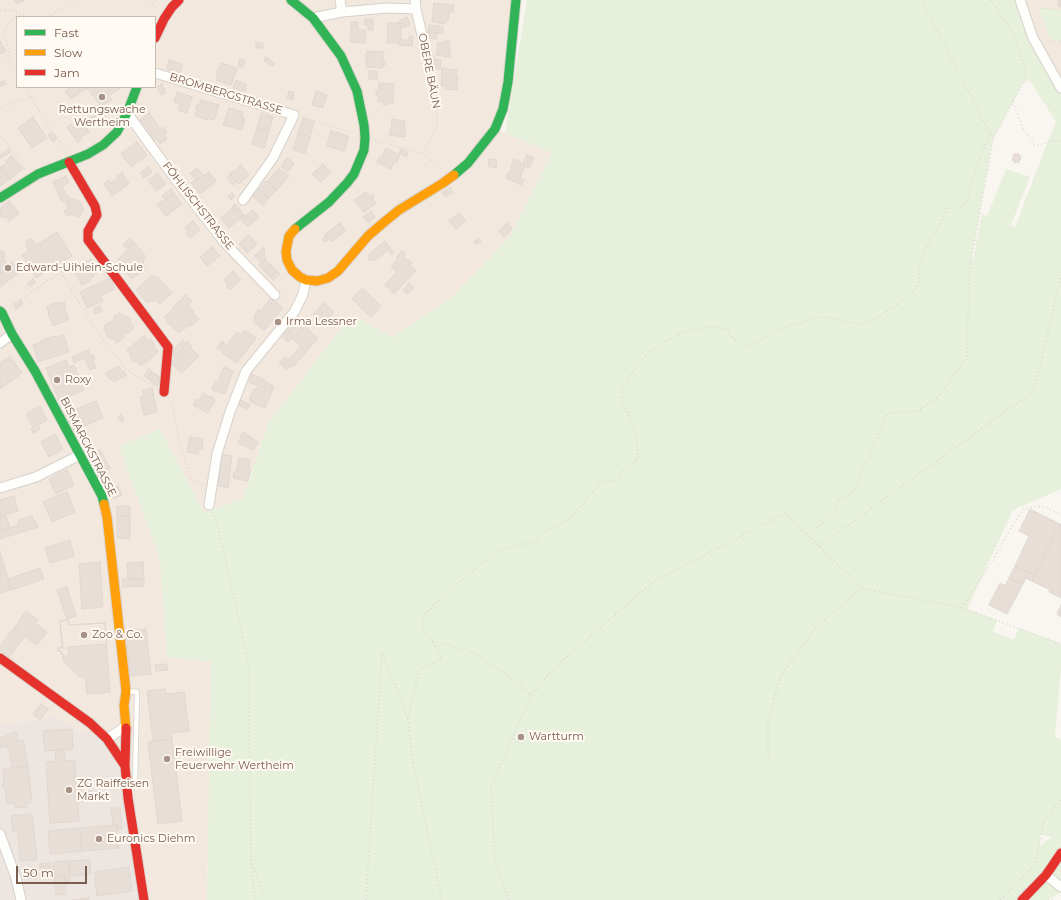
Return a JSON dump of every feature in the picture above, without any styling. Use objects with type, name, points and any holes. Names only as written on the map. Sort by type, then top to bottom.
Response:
[{"type":"main road","points":[[156,36],[164,19],[179,0]]},
{"type":"main road","points":[[291,0],[314,18],[341,56],[352,79],[360,102],[364,125],[364,150],[354,174],[329,202],[296,228],[289,236],[286,251],[287,260],[292,270],[295,274],[306,280],[317,281],[328,278],[338,271],[368,236],[383,222],[399,210],[443,183],[468,163],[495,129],[503,109],[508,82],[516,0]]},
{"type":"main road","points":[[0,198],[32,177],[88,154],[103,145],[117,132],[127,113],[137,88]]},
{"type":"main road","points":[[71,161],[95,206],[97,216],[88,231],[88,240],[168,347],[164,392]]},
{"type":"main road","name":"BISMARCKSTRASSE","points":[[1,312],[12,334],[35,371],[102,496],[107,517],[126,691],[124,706],[126,726],[125,766],[128,798],[144,900]]},
{"type":"main road","points":[[0,658],[90,723],[107,739],[125,766]]},
{"type":"main road","points":[[1022,900],[1046,875],[1061,853]]},
{"type":"street","points":[[340,0],[342,12]]},
{"type":"street","points":[[1020,0],[1033,38],[1061,88]]},
{"type":"street","name":"OBERE BÄUN","points":[[314,18],[342,12],[415,4],[429,66]]},
{"type":"street","name":"BROMBERGSTRASSE","points":[[156,72],[294,115],[273,158],[243,200]]},
{"type":"street","name":"FÖHLISCHSTRASSE","points":[[127,113],[224,242],[275,295]]},
{"type":"street","points":[[209,505],[217,454],[230,412],[246,371],[295,311],[303,294],[306,280]]},
{"type":"street","points":[[0,343],[12,334]]},
{"type":"street","points":[[0,488],[36,477],[80,455]]},
{"type":"street","points":[[107,739],[126,726]]},
{"type":"street","points":[[0,834],[16,878],[21,900]]},
{"type":"street","points":[[1046,875],[1061,887]]},
{"type":"lane","points":[[126,691],[137,692],[135,780],[128,798]]},
{"type":"path","points":[[50,16],[76,0]]},
{"type":"path","points":[[921,0],[993,139]]},
{"type":"path","points":[[806,534],[836,514],[837,500],[852,494],[888,413],[918,411],[938,397],[967,358],[969,273],[993,139],[1022,85],[1026,74],[1015,36],[991,0]]},
{"type":"path","points":[[1038,8],[1061,10]]},
{"type":"path","points":[[0,10],[13,10],[24,16]]},
{"type":"path","points":[[16,72],[8,60],[9,50],[3,32],[17,13]]},
{"type":"path","points":[[1051,40],[1061,41]]},
{"type":"path","name":"OBERE BÄUN","points":[[423,154],[437,127],[436,104],[429,66]]},
{"type":"path","points":[[26,88],[71,161]]},
{"type":"path","points":[[0,108],[31,97]]},
{"type":"path","points":[[1013,101],[1022,126],[1035,146],[1052,141],[1061,141]]},
{"type":"path","points":[[408,719],[419,670],[442,658],[422,627],[423,616],[489,557],[509,547],[536,541],[547,530],[568,520],[600,482],[617,480],[624,471],[637,460],[636,434],[622,401],[622,390],[636,367],[648,354],[663,342],[692,328],[708,327],[728,329],[730,334],[737,342],[744,346],[761,340],[790,325],[817,317],[833,318],[862,324],[875,319],[914,291],[919,282],[920,262],[930,240],[942,222],[946,208],[961,208],[967,200],[978,163],[990,133]]},
{"type":"path","points":[[0,137],[32,177]]},
{"type":"path","points":[[1,312],[61,272],[96,330],[126,369],[164,392],[172,401],[176,426],[190,478],[204,486],[204,489]]},
{"type":"path","points":[[819,546],[1034,391],[1061,276]]},
{"type":"path","points":[[275,295],[295,311]]},
{"type":"path","points":[[209,505],[216,520],[248,659],[252,861],[255,900]]},
{"type":"path","points":[[962,608],[989,566],[1015,521],[1024,509],[1036,506],[1045,507],[1061,515]]},
{"type":"path","points":[[509,900],[495,860],[491,787],[531,696],[554,668],[653,582],[785,513],[862,588],[962,608],[1061,644]]},
{"type":"path","points":[[769,763],[768,722],[781,674],[817,626],[862,588]]},
{"type":"path","points":[[433,642],[473,652],[515,680],[531,696]]},
{"type":"path","points":[[366,900],[382,651],[408,719],[412,760],[440,889],[441,900]]},
{"type":"path","points":[[1000,900],[1035,866],[1044,821],[1061,800]]},
{"type":"path","points":[[252,861],[266,900]]},
{"type":"path","points":[[1048,900],[1054,900]]},
{"type":"shaded area","points":[[0,0],[516,0],[495,129],[552,153],[509,238],[453,296],[393,337],[351,315],[268,424],[243,498],[204,513],[160,429],[119,446],[160,560],[167,656],[211,662],[207,900],[144,900],[107,739],[85,733],[53,717],[0,725]]},
{"type":"shaded area","points":[[1020,0],[1061,0],[1061,88]]},
{"type":"shaded area","points":[[53,717],[85,733],[107,739],[125,766],[144,900],[0,900],[0,725]]},
{"type":"green space","points":[[527,0],[1020,0],[1061,88],[1061,489],[1013,510],[967,609],[997,620],[993,632],[1014,640],[1019,628],[1061,644],[1061,668],[1055,737],[1061,740],[1061,892],[1049,900],[207,900],[211,662],[167,657],[160,560],[119,446],[160,429],[204,513],[243,498],[268,424],[351,315],[393,337],[453,296],[509,238],[552,153],[505,133]],"holes":[[[1029,79],[1056,122],[1015,227],[994,219],[1011,225],[1030,177],[1006,169],[987,216],[982,213],[973,261],[971,261],[993,139],[1022,85]],[[1040,834],[1052,837],[1040,846]]]},
{"type":"green space","points":[[1038,8],[1061,10],[1061,41],[1051,40]]},
{"type":"building","points":[[15,0],[25,0],[17,4]]},
{"type":"building","points":[[1058,0],[1061,0],[1061,7],[1058,6]]},
{"type":"building","points":[[434,3],[454,5],[453,12],[449,12],[448,21],[446,21],[445,24],[432,22]]},
{"type":"building","points":[[407,17],[410,25],[401,28],[401,23],[399,23],[399,21]]},
{"type":"building","points":[[365,19],[373,19],[373,30],[368,30],[368,25],[364,25]]},
{"type":"building","points":[[351,22],[358,22],[358,30],[366,30],[365,43],[350,42]]},
{"type":"building","points":[[388,23],[401,23],[401,40],[409,40],[409,36],[413,36],[412,46],[399,45],[400,43],[387,43]]},
{"type":"building","points":[[429,25],[443,28],[443,34],[428,32]]},
{"type":"building","points":[[428,32],[437,33],[437,39],[427,38]]},
{"type":"building","points":[[0,41],[6,51],[0,54]]},
{"type":"building","points":[[444,41],[450,41],[450,57],[436,55],[438,42],[444,43]]},
{"type":"building","points":[[256,43],[263,43],[263,48],[256,48]]},
{"type":"building","points":[[367,51],[384,52],[383,61],[385,61],[385,65],[383,65],[383,68],[366,67],[367,58],[365,58]]},
{"type":"building","points":[[429,54],[434,55],[434,59],[441,60],[440,69],[433,69],[434,61],[428,61]]},
{"type":"building","points":[[266,57],[275,63],[273,66],[264,61]]},
{"type":"building","points":[[240,59],[245,61],[242,68],[238,66]]},
{"type":"building","points":[[169,60],[182,64],[180,73],[167,69]]},
{"type":"building","points":[[221,63],[237,68],[231,85],[216,80],[218,74],[216,73]]},
{"type":"building","points":[[442,68],[457,70],[457,90],[446,89],[446,87],[441,86]]},
{"type":"building","points":[[369,71],[377,71],[377,79],[369,79]]},
{"type":"building","points":[[236,80],[246,84],[246,93],[233,88]]},
{"type":"building","points":[[4,81],[6,84],[0,87],[0,83]]},
{"type":"building","points":[[379,83],[394,84],[393,103],[383,105],[384,102],[378,102],[378,95],[376,95],[376,91],[378,91]]},
{"type":"building","points":[[162,84],[166,93],[161,95],[157,87]]},
{"type":"building","name":"Rettungswache Wertheim","points":[[87,88],[71,99],[65,92],[69,89]]},
{"type":"building","name":"Rettungswache Wertheim","points":[[87,88],[120,88],[108,96],[112,100],[101,106]]},
{"type":"building","points":[[289,91],[294,92],[293,100],[287,98]]},
{"type":"building","points":[[316,91],[327,95],[323,108],[312,105]]},
{"type":"building","points":[[177,92],[192,97],[187,113],[178,110],[180,104],[174,102]]},
{"type":"building","points":[[201,100],[219,105],[214,120],[208,118],[207,120],[195,115],[197,104],[199,105]]},
{"type":"building","points":[[229,108],[243,112],[242,117],[245,118],[242,130],[223,125]]},
{"type":"building","points":[[101,111],[106,118],[92,127],[87,120]]},
{"type":"building","points":[[149,113],[160,129],[163,127],[167,133],[164,135],[167,139],[160,144],[157,139],[152,142],[138,121]]},
{"type":"building","points":[[261,113],[273,117],[269,132],[257,128]]},
{"type":"building","points":[[33,117],[47,138],[32,148],[18,128]]},
{"type":"building","points":[[303,118],[314,122],[310,137],[298,133]]},
{"type":"building","points":[[392,119],[405,121],[405,137],[389,135]]},
{"type":"building","points":[[83,122],[89,132],[80,138],[81,140],[78,143],[67,127],[71,124],[74,128]]},
{"type":"building","points":[[257,128],[269,132],[264,148],[252,144]]},
{"type":"building","points":[[331,131],[338,132],[349,137],[344,151],[327,146]]},
{"type":"building","points":[[51,132],[57,139],[53,142],[48,135]]},
{"type":"building","points":[[298,133],[310,137],[305,153],[293,150]]},
{"type":"building","points":[[137,142],[147,155],[131,167],[121,154]]},
{"type":"building","points":[[386,148],[400,155],[396,163],[394,162],[391,169],[377,162],[380,156],[382,157]]},
{"type":"building","points":[[8,149],[10,152],[0,159],[0,155]]},
{"type":"building","points":[[401,149],[408,153],[406,157],[399,153]]},
{"type":"building","points":[[1014,154],[1019,154],[1021,158],[1019,162],[1015,163],[1012,160]]},
{"type":"building","points":[[527,155],[534,158],[529,168],[525,166],[520,178],[524,180],[521,185],[506,178],[508,172],[510,173],[514,159],[521,162],[520,164],[522,165]]},
{"type":"building","points":[[12,156],[23,169],[10,179],[1,167],[7,163],[5,161]]},
{"type":"building","points":[[287,158],[294,163],[288,172],[281,166]]},
{"type":"building","points":[[489,159],[497,160],[496,168],[488,166]]},
{"type":"building","points":[[323,164],[331,172],[321,182],[312,174]]},
{"type":"building","points":[[241,165],[249,175],[239,184],[229,174],[233,171],[234,172]]},
{"type":"building","points":[[1,167],[10,179],[0,186],[0,168]]},
{"type":"building","points":[[148,167],[152,172],[144,178],[140,173]]},
{"type":"building","points":[[197,168],[204,176],[197,181],[190,173]]},
{"type":"building","points":[[279,168],[289,176],[277,190],[267,182]]},
{"type":"building","points":[[122,172],[129,184],[112,196],[104,184],[109,180],[110,183],[118,178],[116,176]]},
{"type":"building","points":[[209,172],[216,181],[200,194],[191,183],[196,180],[197,181]]},
{"type":"building","points":[[158,173],[166,184],[156,191],[148,180]]},
{"type":"building","points":[[231,175],[236,182],[233,185],[227,178]]},
{"type":"building","points":[[66,176],[69,183],[62,186],[67,196],[71,199],[67,203],[62,202],[53,182]]},
{"type":"building","points":[[266,181],[276,190],[269,198],[259,189]]},
{"type":"building","points":[[450,188],[453,192],[445,197],[442,193]]},
{"type":"building","points":[[171,189],[174,193],[165,199],[162,196]]},
{"type":"building","points":[[259,189],[269,198],[263,205],[253,197]]},
{"type":"building","points":[[366,192],[369,196],[374,195],[373,199],[376,203],[364,212],[354,200]]},
{"type":"building","points":[[174,193],[182,204],[166,216],[157,205]]},
{"type":"building","points":[[232,193],[235,196],[231,200],[228,196]]},
{"type":"building","points":[[71,199],[77,200],[82,205],[83,211],[80,216],[77,217],[71,214],[67,216],[64,211],[68,209],[67,204]]},
{"type":"building","points":[[9,201],[19,213],[9,221],[5,216],[2,218],[0,215],[0,209]]},
{"type":"building","points":[[235,204],[239,208],[235,212],[231,208]]},
{"type":"building","points":[[239,208],[244,215],[229,228],[220,218],[232,209],[235,212]]},
{"type":"building","points":[[253,210],[259,217],[248,227],[243,222],[247,218],[245,216]]},
{"type":"building","points":[[371,211],[375,217],[368,223],[363,217]]},
{"type":"building","points":[[459,213],[466,221],[456,229],[449,221]]},
{"type":"building","points":[[244,215],[247,218],[243,222],[240,218]]},
{"type":"building","points":[[193,221],[200,230],[190,238],[186,233],[188,232],[185,228]]},
{"type":"building","points":[[340,223],[346,231],[331,242],[325,234]]},
{"type":"building","points":[[507,223],[512,229],[504,237],[499,231]]},
{"type":"building","points":[[57,232],[72,256],[36,278],[22,255],[29,250],[26,242],[27,240],[31,239],[37,245]]},
{"type":"building","points":[[249,235],[257,244],[247,253],[239,244]]},
{"type":"building","points":[[326,236],[329,239],[324,242],[322,239]]},
{"type":"building","points":[[130,238],[134,242],[127,248],[123,245]]},
{"type":"building","points":[[478,238],[481,241],[476,244],[474,242]]},
{"type":"building","points":[[385,241],[388,245],[385,247],[388,250],[375,260],[369,260],[369,254]]},
{"type":"building","points":[[134,242],[146,257],[143,264],[146,268],[132,279],[125,272],[127,270],[118,259]]},
{"type":"building","points":[[388,245],[394,253],[392,255],[385,247]]},
{"type":"building","points":[[212,247],[220,256],[207,266],[200,257]]},
{"type":"building","points":[[264,247],[265,259],[261,263],[254,256]]},
{"type":"building","name":"Edward-Uihlein-Schule","points":[[0,251],[5,253],[3,258],[8,265],[12,261],[20,272],[0,287]]},
{"type":"building","points":[[402,251],[405,254],[403,257],[412,263],[410,265],[416,270],[394,294],[385,285],[397,272],[391,267],[398,259],[396,257]]},
{"type":"building","points":[[91,259],[98,272],[93,274],[94,276],[90,279],[91,281],[82,285],[73,269]]},
{"type":"building","points":[[265,259],[271,265],[264,271],[259,265]]},
{"type":"building","points":[[271,265],[277,271],[270,277],[264,271]]},
{"type":"building","points":[[233,271],[241,280],[230,290],[226,286],[228,285],[224,280]]},
{"type":"building","points":[[277,271],[280,274],[273,280],[270,277]]},
{"type":"building","points":[[152,276],[158,277],[172,293],[160,304],[157,301],[149,301],[147,303],[136,290]]},
{"type":"building","points":[[110,278],[115,289],[100,296],[103,301],[87,308],[80,292]]},
{"type":"building","points":[[33,279],[35,282],[30,287],[27,284]]},
{"type":"building","points":[[409,283],[414,287],[408,294],[403,290]]},
{"type":"building","points":[[362,288],[381,306],[371,317],[352,299]]},
{"type":"building","points":[[186,295],[192,301],[188,305],[199,319],[190,327],[189,325],[179,333],[176,330],[175,331],[172,327],[173,326],[171,324],[170,325],[164,317],[173,310],[172,308]]},
{"type":"building","points":[[271,298],[283,308],[264,331],[253,321],[256,317],[254,316],[259,309],[261,311]]},
{"type":"building","points":[[21,300],[23,304],[16,309],[14,305]]},
{"type":"building","points":[[58,302],[59,304],[64,302],[66,306],[64,307],[69,319],[53,326],[46,307]]},
{"type":"building","points":[[323,303],[334,312],[324,324],[313,315]]},
{"type":"building","points":[[100,306],[102,311],[95,314],[93,309]]},
{"type":"building","points":[[119,313],[125,317],[127,316],[131,320],[130,323],[134,328],[127,334],[126,333],[124,335],[125,336],[117,343],[113,338],[111,340],[106,335],[104,326],[109,322],[114,321],[114,317]]},
{"type":"building","points":[[292,325],[297,329],[292,334],[288,330]]},
{"type":"building","points":[[303,325],[318,338],[293,367],[291,366],[287,370],[279,363],[285,357],[288,360],[301,346],[292,338]]},
{"type":"building","points":[[245,330],[256,338],[237,363],[217,348],[222,341],[227,345],[237,332],[241,335]]},
{"type":"building","points":[[288,330],[294,336],[288,342],[282,336]]},
{"type":"building","points":[[64,335],[69,352],[38,362],[33,345],[42,342],[41,340]]},
{"type":"building","points":[[144,336],[149,341],[150,339],[158,352],[141,366],[136,361],[134,363],[130,357],[132,356],[127,350]]},
{"type":"building","points":[[183,340],[186,343],[182,347],[184,349],[176,358],[171,353]]},
{"type":"building","points":[[188,342],[192,346],[191,348],[199,356],[182,373],[171,363],[184,349],[182,347]]},
{"type":"building","points":[[88,350],[91,356],[93,355],[95,359],[93,360],[96,368],[90,370],[84,358],[74,363],[72,357]]},
{"type":"building","points":[[10,356],[22,373],[0,389],[0,363]]},
{"type":"building","points":[[66,360],[69,367],[74,365],[84,390],[59,401],[46,368]]},
{"type":"building","points":[[119,366],[122,372],[124,371],[127,375],[114,382],[112,379],[110,380],[106,373]]},
{"type":"building","points":[[224,367],[233,371],[225,394],[212,390],[215,381],[218,382]]},
{"type":"building","points":[[149,369],[152,372],[147,378],[144,376]]},
{"type":"building","points":[[152,372],[156,374],[151,381],[147,378]]},
{"type":"building","points":[[156,374],[159,377],[154,384],[151,381]]},
{"type":"building","points":[[252,374],[262,378],[266,382],[264,389],[249,382]]},
{"type":"building","points":[[159,377],[162,379],[157,386],[154,384]]},
{"type":"building","points":[[266,382],[274,386],[265,408],[251,402],[252,400],[250,400],[250,397],[254,389],[256,390],[257,388],[263,391]]},
{"type":"building","points":[[152,388],[157,412],[144,415],[140,397],[144,396],[143,391]]},
{"type":"building","points":[[203,393],[214,398],[213,399],[215,400],[208,413],[193,405],[196,399],[199,401]]},
{"type":"building","points":[[240,400],[250,404],[248,409],[238,405]]},
{"type":"building","points":[[96,401],[103,418],[73,431],[65,414]]},
{"type":"building","points":[[40,406],[47,420],[38,425],[40,429],[33,433],[31,429],[33,427],[26,414]]},
{"type":"building","points":[[121,415],[124,420],[121,422],[118,417]]},
{"type":"building","points":[[243,432],[258,442],[254,450],[238,443]]},
{"type":"building","points":[[55,434],[63,449],[49,457],[41,442]]},
{"type":"building","points":[[190,437],[203,439],[202,449],[199,449],[198,454],[187,452]]},
{"type":"building","points":[[100,450],[110,468],[97,476],[86,457]]},
{"type":"building","points":[[222,455],[232,456],[228,488],[218,486]]},
{"type":"building","points":[[239,458],[250,460],[249,468],[251,468],[248,481],[233,478]]},
{"type":"building","points":[[67,470],[74,485],[56,494],[49,479]]},
{"type":"building","points":[[118,486],[122,495],[114,499],[110,490]]},
{"type":"building","points":[[67,492],[75,512],[52,522],[43,502]]},
{"type":"building","points":[[14,496],[18,511],[0,517],[0,500]]},
{"type":"building","points":[[117,506],[130,506],[130,516],[117,516]]},
{"type":"building","points":[[1030,509],[1060,524],[1035,575],[1015,566],[1029,536],[1019,531]]},
{"type":"building","points":[[6,515],[10,528],[0,531],[0,517]]},
{"type":"building","points":[[32,516],[33,521],[35,520],[38,527],[0,539],[0,531],[19,525],[18,520]]},
{"type":"building","points":[[117,516],[130,516],[130,539],[117,538]]},
{"type":"building","points":[[1060,524],[1061,598],[1049,592],[1050,590],[1032,581]]},
{"type":"building","points":[[70,540],[74,556],[50,563],[45,548]]},
{"type":"building","points":[[0,551],[11,590],[0,593]]},
{"type":"building","points":[[100,562],[103,607],[82,609],[79,564]]},
{"type":"building","points":[[143,562],[144,579],[128,579],[127,563]]},
{"type":"building","points":[[1015,566],[1035,575],[1032,581],[1026,578],[1023,584],[1009,578]]},
{"type":"building","points":[[40,568],[44,579],[11,590],[8,579]]},
{"type":"building","points":[[1009,578],[1023,584],[1007,614],[989,605],[1000,583],[1005,586]]},
{"type":"building","points":[[123,579],[144,579],[144,586],[123,587]]},
{"type":"building","points":[[67,587],[76,616],[67,619],[57,590]]},
{"type":"building","points":[[1061,605],[1061,617],[1057,614]]},
{"type":"building","points":[[26,611],[38,620],[35,623],[47,632],[37,645],[14,628]]},
{"type":"building","points":[[68,620],[69,625],[105,623],[110,692],[87,694],[85,676],[80,677],[64,662],[63,654],[61,654],[61,651],[58,651],[58,648],[62,647],[60,621]]},
{"type":"building","name":"Zoo & Co.","points":[[68,620],[69,625],[105,623],[107,644],[68,647],[69,656],[64,656],[61,654],[61,651],[58,651],[58,648],[63,648],[60,621]]},
{"type":"building","points":[[14,628],[25,636],[9,657],[0,650],[0,646]]},
{"type":"building","points":[[146,629],[151,674],[130,676],[126,631]]},
{"type":"building","points":[[167,664],[168,670],[156,671],[155,665]]},
{"type":"building","points":[[165,689],[166,694],[184,692],[189,731],[171,733],[172,739],[153,741],[147,691]]},
{"type":"building","points":[[41,704],[48,709],[40,720],[33,714]]},
{"type":"building","points":[[72,729],[73,749],[45,751],[43,731]]},
{"type":"building","points":[[16,732],[19,741],[23,740],[28,766],[12,768],[7,746],[0,748],[0,738]]},
{"type":"building","name":"Wartturm","points":[[521,733],[524,736],[521,739],[518,736]]},
{"type":"building","points":[[172,739],[182,821],[158,824],[148,742]]},
{"type":"building","points":[[64,749],[65,761],[75,760],[76,787],[81,787],[81,792],[92,791],[93,800],[78,802],[79,821],[50,823],[46,762],[56,761],[55,750]]},
{"type":"building","points":[[28,766],[32,802],[26,803],[27,807],[15,808],[15,803],[7,804],[5,788],[2,788],[2,785],[4,784],[3,769]]},
{"type":"building","points":[[111,808],[120,808],[122,829],[117,829],[117,825],[113,825]]},
{"type":"building","points":[[32,814],[37,860],[20,861],[18,832],[13,832],[11,816]]},
{"type":"building","name":"Euronics Diehm","points":[[117,825],[119,848],[82,851],[80,828]]},
{"type":"building","points":[[80,828],[82,851],[50,854],[48,831]]},
{"type":"building","points":[[90,860],[91,874],[70,876],[69,861]]},
{"type":"building","points":[[69,861],[70,881],[65,882],[65,876],[54,877],[53,862]]},
{"type":"building","points":[[50,863],[51,868],[40,868],[40,864]]},
{"type":"building","points":[[129,867],[132,891],[97,896],[94,872]]},
{"type":"building","points":[[65,876],[66,894],[56,895],[54,877]]},
{"type":"building","points":[[89,898],[89,900],[72,900]]},
{"type":"traffic: fast","points":[[291,0],[313,18],[341,56],[357,91],[365,138],[364,150],[354,174],[329,202],[295,229]]},
{"type":"traffic: fast","points":[[454,175],[468,163],[495,129],[503,109],[508,82],[516,0]]},
{"type":"traffic: fast","points":[[0,198],[38,174],[88,154],[103,145],[117,132],[127,113],[137,88]]},
{"type":"traffic: fast","points":[[0,311],[12,334],[35,371],[102,496],[104,504]]},
{"type":"traffic: slow","points":[[295,229],[289,236],[286,251],[287,260],[292,270],[306,280],[317,281],[328,278],[338,271],[368,236],[383,223],[399,210],[454,175]]},
{"type":"traffic: slow","points":[[104,504],[107,517],[126,691],[124,706],[126,728]]},
{"type":"traffic: jam","points":[[156,36],[164,19],[179,0]]},
{"type":"traffic: jam","points":[[69,162],[95,206],[97,215],[88,231],[88,240],[168,347],[164,392]]},
{"type":"traffic: jam","points":[[0,658],[90,723],[107,739],[125,766]]},
{"type":"traffic: jam","points":[[126,728],[125,766],[128,798],[144,900]]},
{"type":"traffic: jam","points":[[1022,900],[1046,875],[1061,853]]},
{"type":"place","name":"Rettungswache Wertheim","points":[[102,97]]},
{"type":"place","name":"Edward-Uihlein-Schule","points":[[8,268]]},
{"type":"place","name":"Irma Lessner","points":[[278,322]]},
{"type":"place","name":"Roxy","points":[[57,380]]},
{"type":"place","name":"Zoo & Co.","points":[[84,635]]},
{"type":"place","name":"Wartturm","points":[[521,737]]},
{"type":"place","name":"Freiwillige Feuerwehr Wertheim","points":[[167,759]]},
{"type":"place","name":"ZG Raiffeisen Markt","points":[[69,790]]},
{"type":"place","name":"Euronics Diehm","points":[[99,839]]}]
